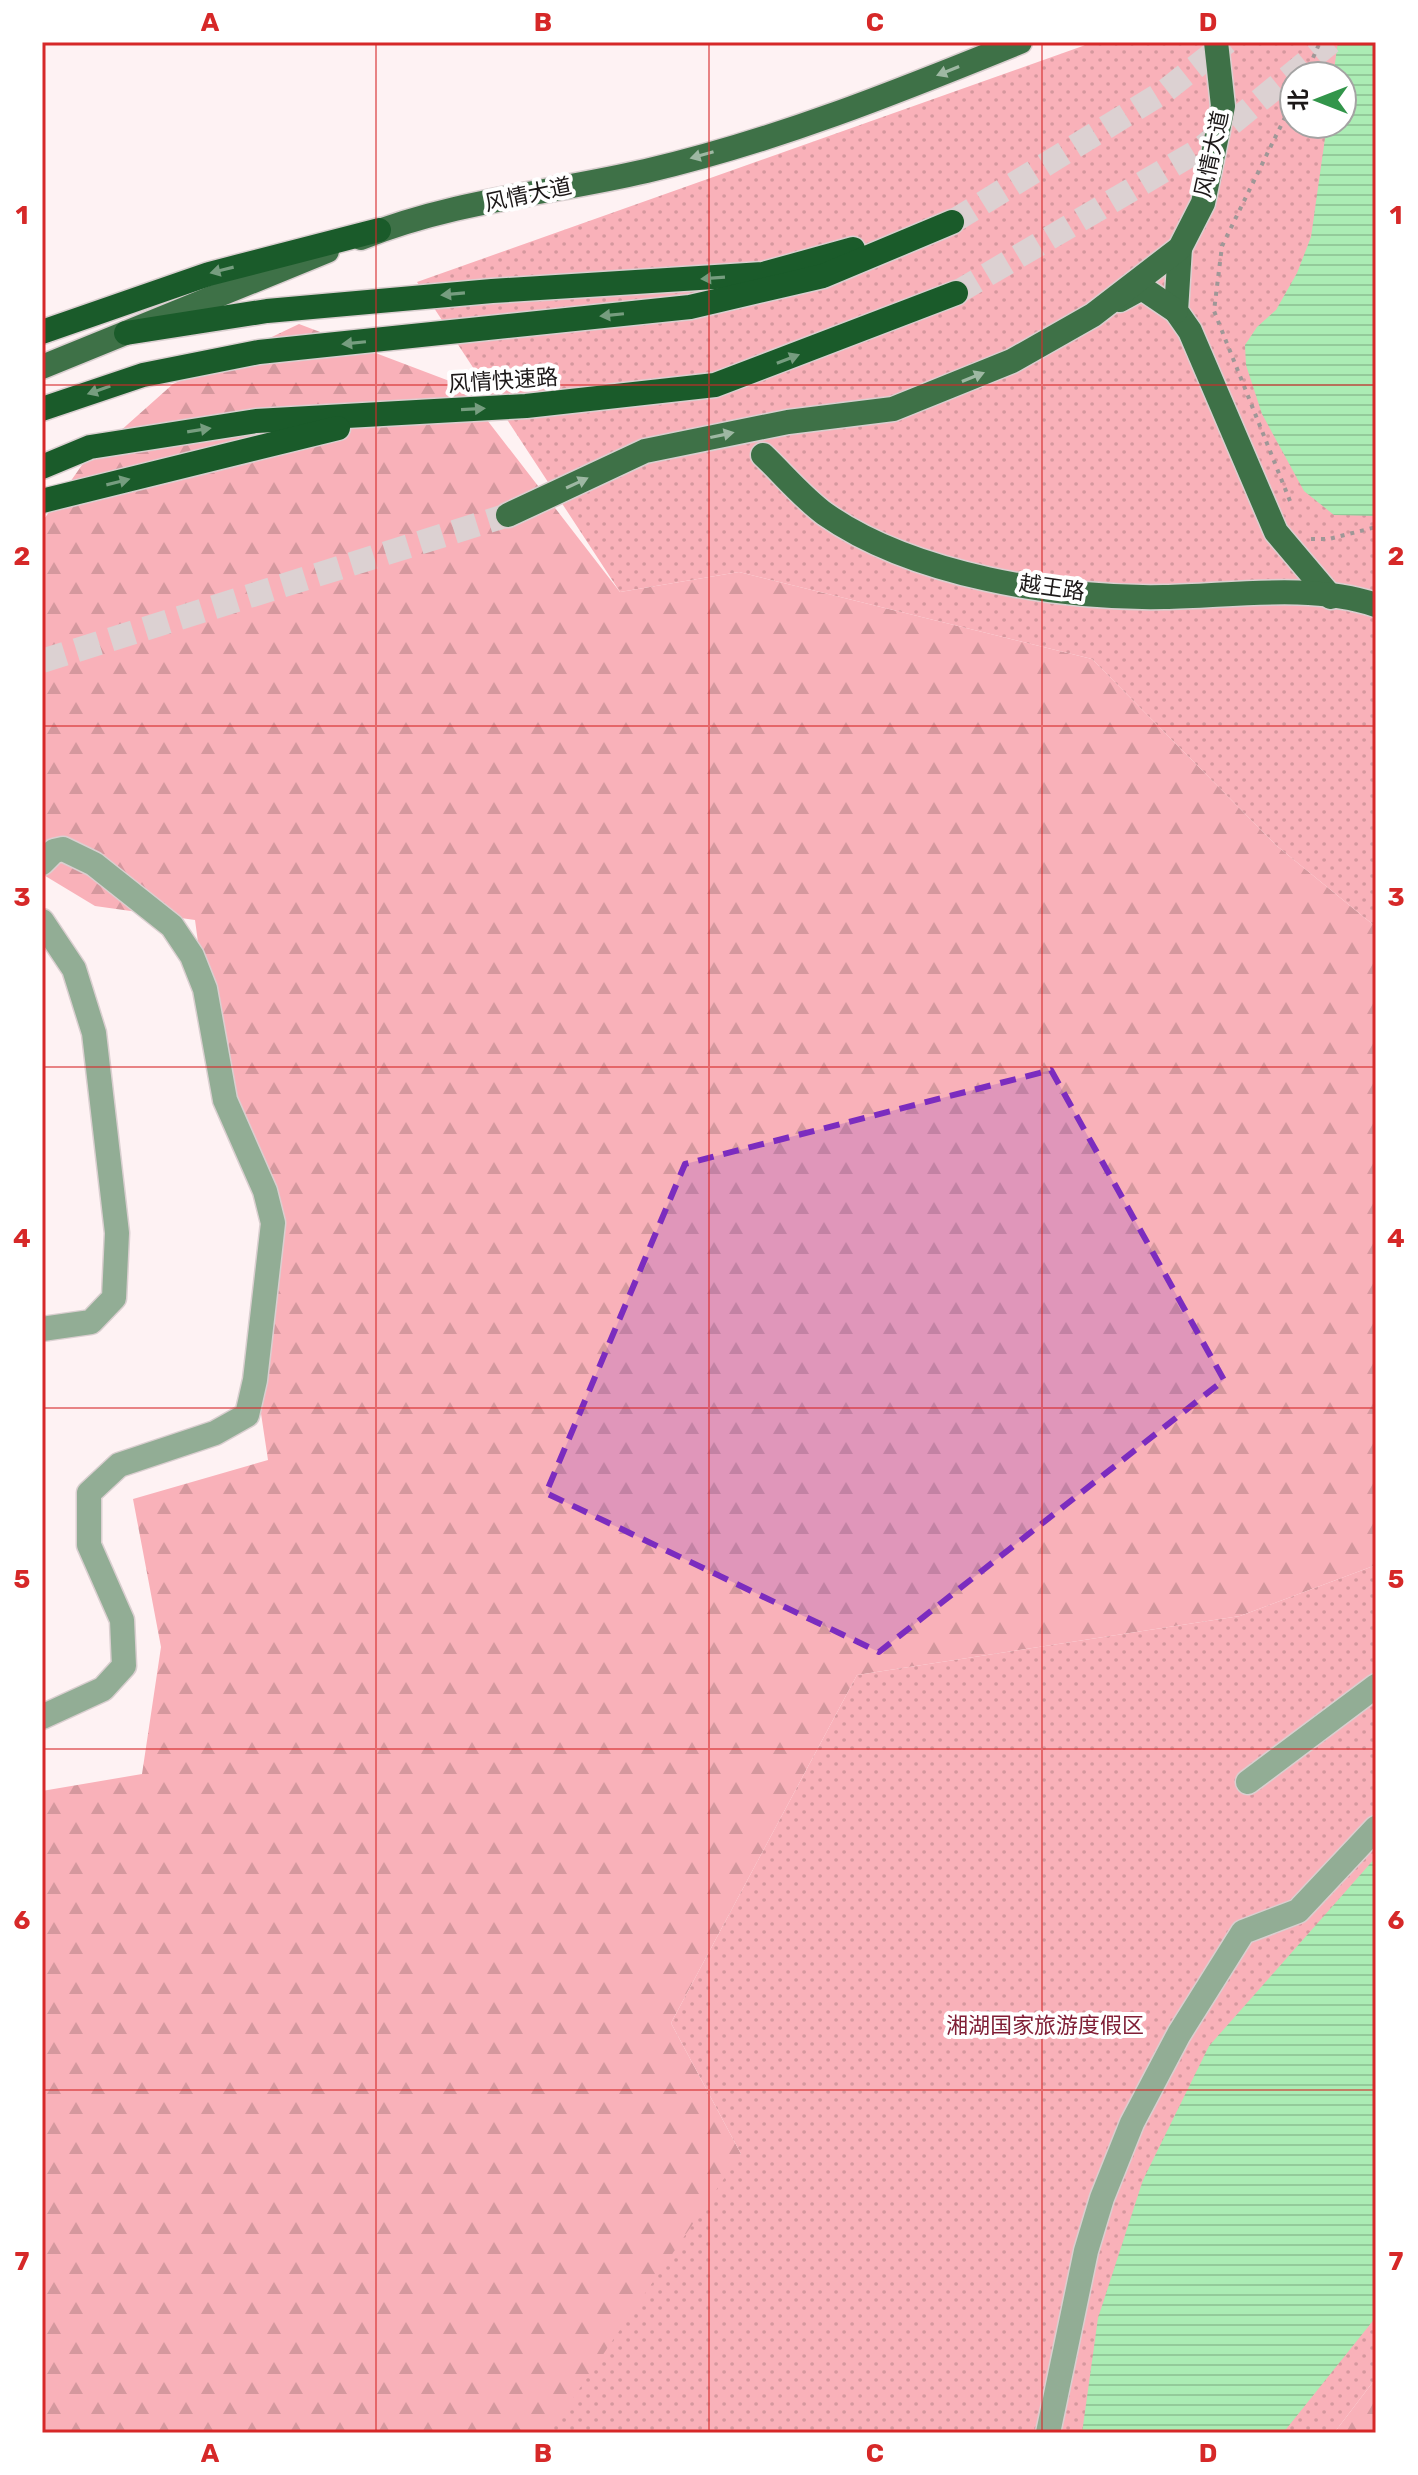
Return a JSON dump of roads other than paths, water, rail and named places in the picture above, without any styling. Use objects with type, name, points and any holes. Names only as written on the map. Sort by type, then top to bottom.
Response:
[{"type":"highway","points":[[42,409],[143,375],[259,352],[690,307],[823,276],[952,222],[763,274],[267,311],[126,333]]},
{"type":"highway","points":[[42,332],[209,274],[379,230]]},
{"type":"highway","name":"风情快速路","points":[[42,467],[90,447],[256,421],[526,406],[715,385],[956,293]]},
{"type":"highway","points":[[42,501],[395,413]]},
{"type":"main road","name":"风情大道","points":[[42,367],[379,230],[506,197],[645,171],[835,117],[1020,42]]},
{"type":"main road","name":"风情大道","points":[[508,515],[645,451],[788,422],[893,409],[1012,361],[1093,315],[1180,248],[1203,203],[1223,106],[1216,42]]},
{"type":"main road","points":[[1180,248],[1183,321],[1276,532],[1331,597]]},
{"type":"main road","points":[[1093,315],[1142,288],[1183,321]]},
{"type":"main road","name":"越王路","points":[[763,455],[825,513],[888,547],[946,567],[1022,584],[1097,594],[1161,597],[1299,594],[1376,605]]},
{"type":"street","points":[[42,863],[54,851],[63,849],[94,864],[172,926],[192,956],[205,989],[225,1100],[265,1191],[273,1223],[255,1380],[247,1415],[215,1433],[119,1465],[89,1493],[89,1545],[122,1620],[124,1666],[103,1689],[42,1717]]},
{"type":"street","points":[[42,921],[74,969],[94,1033],[117,1233],[114,1298],[91,1322],[42,1329]]},
{"type":"street","points":[[1248,1782],[1376,1686]]},
{"type":"street","points":[[1048,2433],[1082,2265],[1102,2198],[1132,2123],[1179,2034],[1243,1932],[1298,1911],[1376,1828]]},
{"type":"tunnel","points":[[952,222],[1165,91],[1227,42]]},
{"type":"tunnel","points":[[956,293],[1199,150],[1331,42]]},
{"type":"tunnel","points":[[42,661],[508,515]]},
{"type":"park label","name":"湘湖国家旅游度假区","points":[[1045,2025]]}]
